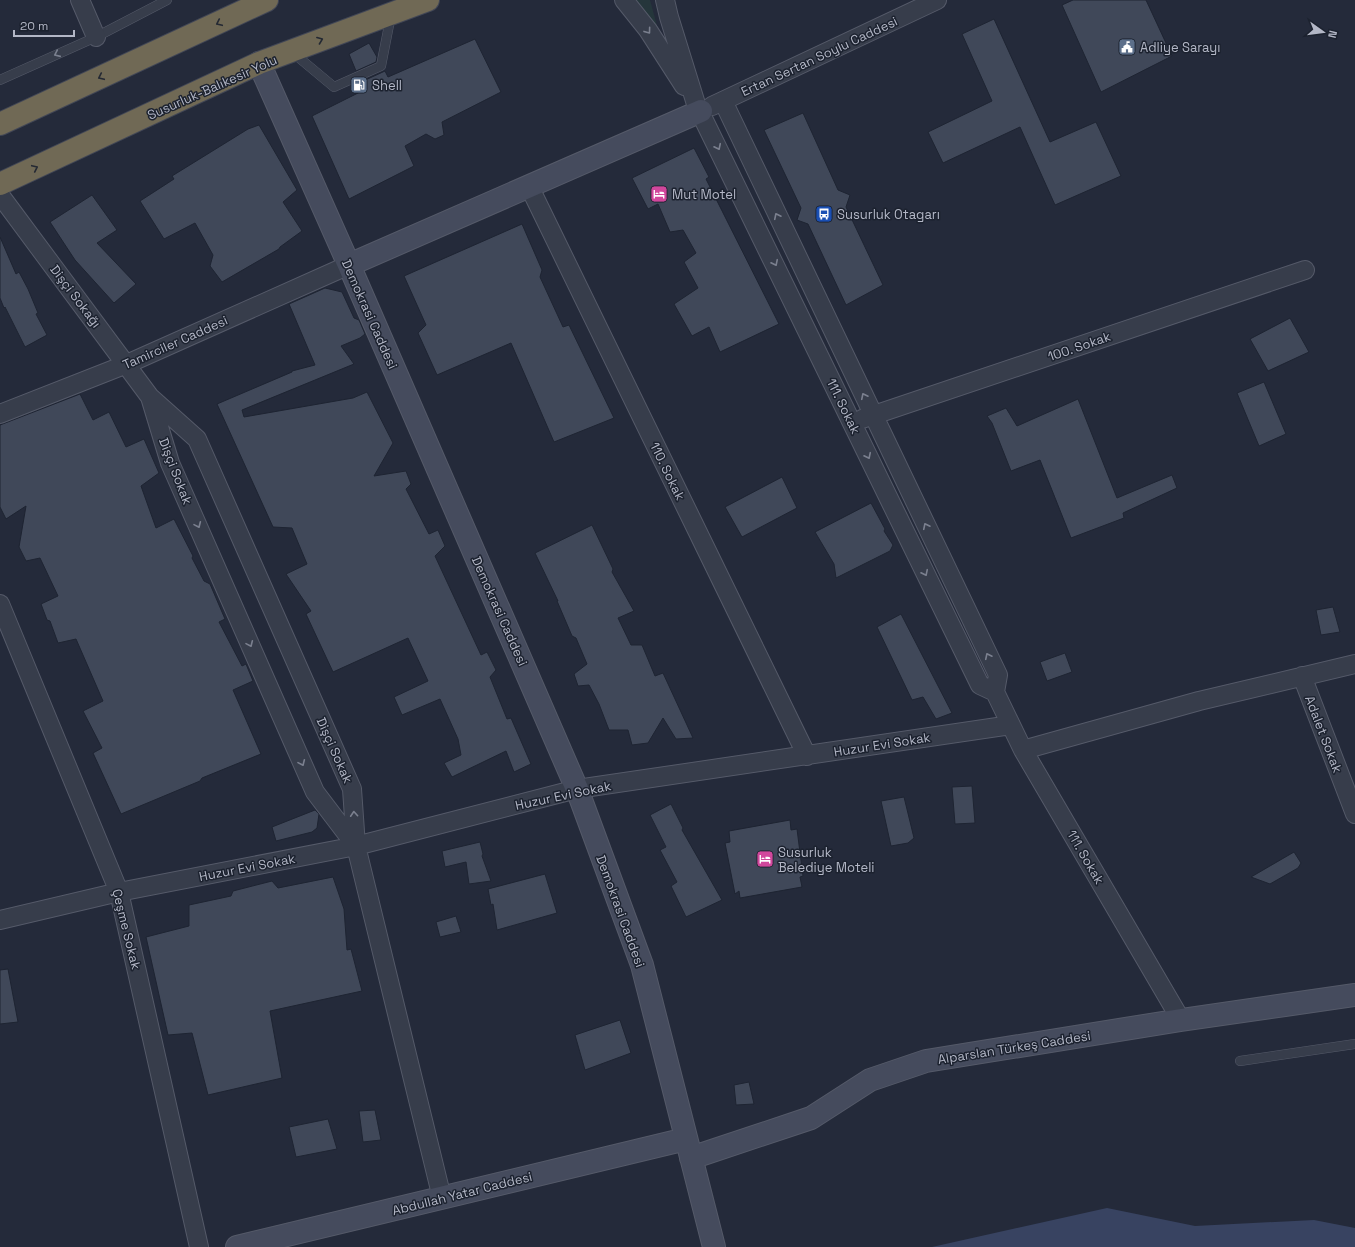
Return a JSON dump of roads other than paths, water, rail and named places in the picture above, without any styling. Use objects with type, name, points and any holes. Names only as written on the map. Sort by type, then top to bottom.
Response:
[{"type":"highway","points":[[0,124],[247,6],[267,0]]},
{"type":"highway","name":"Susurluk-Balıkesir Yolu","points":[[0,184],[259,64],[428,0]]},
{"type":"main road","name":"Demokrasi Caddesi","points":[[259,64],[349,265],[577,789],[642,965],[714,1247]]},
{"type":"main road","points":[[349,265],[529,186],[698,108]]},
{"type":"main road","name":"Alparslan Türkeş Caddesi","points":[[691,1157],[811,1118],[870,1080],[926,1061],[1181,1020],[1355,995]]},
{"type":"main road","name":"Abdullah Yatar Caddesi","points":[[237,1247],[442,1198],[691,1157]]},
{"type":"street","points":[[80,0],[96,37]]},
{"type":"street","points":[[624,0],[648,30],[698,108]]},
{"type":"street","points":[[665,0],[698,108]]},
{"type":"street","name":"Ertan Sertan Soylu Caddesi","points":[[698,108],[723,101],[937,0]]},
{"type":"street","name":"111. Sokak","points":[[723,101],[998,675],[995,692],[1011,725],[1024,750],[1181,1020]]},
{"type":"street","name":"111. Sokak","points":[[698,108],[980,685],[995,692]]},
{"type":"street","name":"110. Sokak","points":[[529,186],[807,756]]},
{"type":"street","name":"Dişçi Sokağı","points":[[0,195],[127,364],[150,397]]},
{"type":"street","name":"Tamirciler Caddesi","points":[[0,414],[127,364],[349,265]]},
{"type":"street","name":"100. Sokak","points":[[852,423],[1305,270]]},
{"type":"street","name":"Dişçi Sokak","points":[[150,397],[170,462],[315,792],[356,846]]},
{"type":"street","name":"Dişçi Sokak","points":[[150,397],[197,439],[352,789],[356,846]]},
{"type":"street","name":"Çeşme Sokak","points":[[0,604],[119,892],[200,1247]]},
{"type":"street","points":[[1024,750],[1199,700],[1355,664]]},
{"type":"street","name":"Adalet Sokak","points":[[1302,676],[1355,814]]},
{"type":"street","name":"Huzur Evi Sokak","points":[[0,920],[119,892],[356,846],[577,789],[1011,725]]},
{"type":"street","points":[[356,846],[442,1198]]},
{"type":"lane","points":[[0,80],[96,37],[167,0]]},
{"type":"lane","points":[[291,51],[334,87],[381,66],[391,14]]},
{"type":"lane","points":[[1240,1061],[1355,1044]]},
{"type":"water","points":[[1107,1208],[1195,1226],[1314,1220],[1355,1228],[1355,1247],[932,1247]]},
{"type":"place","name":"Adliye Sarayı","points":[[1127,47]]},
{"type":"place","name":"Shell","points":[[359,85]]},
{"type":"place","name":"Mut Motel","points":[[659,194]]},
{"type":"place","name":"Susurluk Otagarı","points":[[824,214]]},
{"type":"place","name":"Susurluk Belediye Moteli","points":[[765,859]]}]
